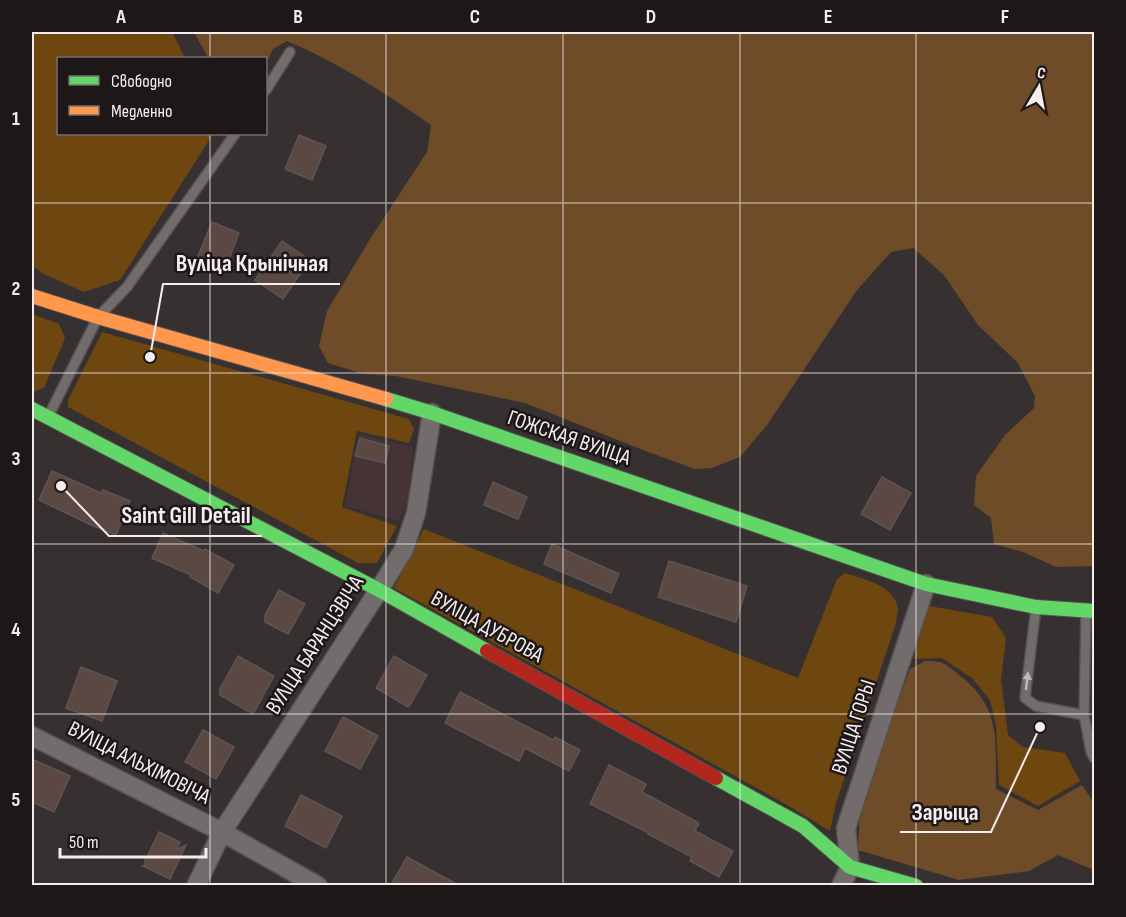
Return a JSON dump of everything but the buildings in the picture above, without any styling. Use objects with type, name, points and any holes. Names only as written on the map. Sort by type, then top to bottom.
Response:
[{"type":"street","name":"ГОЖСКАЯ ВУЛІЦА","points":[[32,296],[432,413],[926,584],[1036,607],[1090,611]]},
{"type":"street","name":"ВУЛІЦА ДУБРОВА","points":[[32,409],[379,590],[803,826],[850,867],[916,885]]},
{"type":"street","name":"ВУЛІЦА БАРАНЦЭВІЧА","points":[[196,885],[222,832],[404,549],[416,513],[432,413]]},
{"type":"street","name":"ВУЛІЦА ГОРЫ","points":[[850,867],[846,828],[926,584]]},
{"type":"street","name":"ВУЛІЦА АЛЬХІМОВІЧА","points":[[32,736],[222,832],[318,885]]},
{"type":"street","points":[[841,885],[850,867]]},
{"type":"lane","points":[[267,88],[290,52]]},
{"type":"lane","points":[[48,417],[98,317],[127,287],[234,135]]},
{"type":"lane","points":[[1036,607],[1025,698],[1036,706],[1084,715]]},
{"type":"lane","points":[[1090,611],[1084,715],[1091,752],[1095,758]]},
{"type":"shaded area","points":[[32,32],[172,32],[184,57],[57,57],[57,135],[212,135],[120,280],[84,292],[42,273],[32,265]]},
{"type":"shaded area","points":[[194,32],[1094,32],[1094,566],[1056,567],[1023,552],[994,544],[991,518],[974,505],[976,476],[1005,435],[1034,408],[1035,396],[1018,363],[978,325],[944,275],[913,248],[891,252],[857,290],[767,425],[740,457],[712,468],[695,469],[525,403],[396,376],[363,374],[328,363],[319,346],[327,311],[370,239],[427,152],[431,125],[343,69],[287,41],[273,49],[267,61],[267,57],[207,57]]},
{"type":"shaded area","points":[[32,314],[59,324],[65,338],[44,388],[32,392]]},
{"type":"shaded area","points":[[102,332],[409,419],[414,429],[409,443],[357,431],[342,507],[397,526],[377,563],[358,563],[68,407],[68,400]]},
{"type":"shaded area","points":[[359,434],[413,447],[409,496],[399,521],[345,506]]},
{"type":"shaded area","points":[[424,529],[798,678],[837,579],[845,573],[885,589],[896,601],[898,609],[896,623],[836,803],[830,831],[782,802],[394,588]]},
{"type":"shaded area","points":[[929,606],[992,617],[1006,638],[1001,680],[1008,735],[1023,747],[1065,753],[1080,781],[1038,806],[999,785],[996,725],[990,700],[972,678],[942,658],[914,659],[924,615]]},
{"type":"shaded area","points":[[925,661],[940,662],[946,665],[972,686],[982,699],[993,726],[996,789],[1038,810],[1082,785],[1094,803],[1094,870],[1058,855],[1029,871],[959,880],[858,850],[860,808],[910,669]]},
{"type":"traffic: fast","points":[[386,399],[926,584],[1036,607],[1094,611]]},
{"type":"traffic: fast","points":[[32,409],[379,590],[487,651]]},
{"type":"traffic: fast","points":[[716,778],[803,826],[850,867],[916,886]]},
{"type":"traffic: slow","points":[[32,296],[386,399]]},
{"type":"traffic: jam","points":[[487,651],[716,778]]},
{"type":"place","name":"Вуліца Крынічная","points":[[150,357]]},
{"type":"place","name":"Saint Gill Detail","points":[[61,486]]},
{"type":"place","name":"Зарыца","points":[[1040,727]]}]
